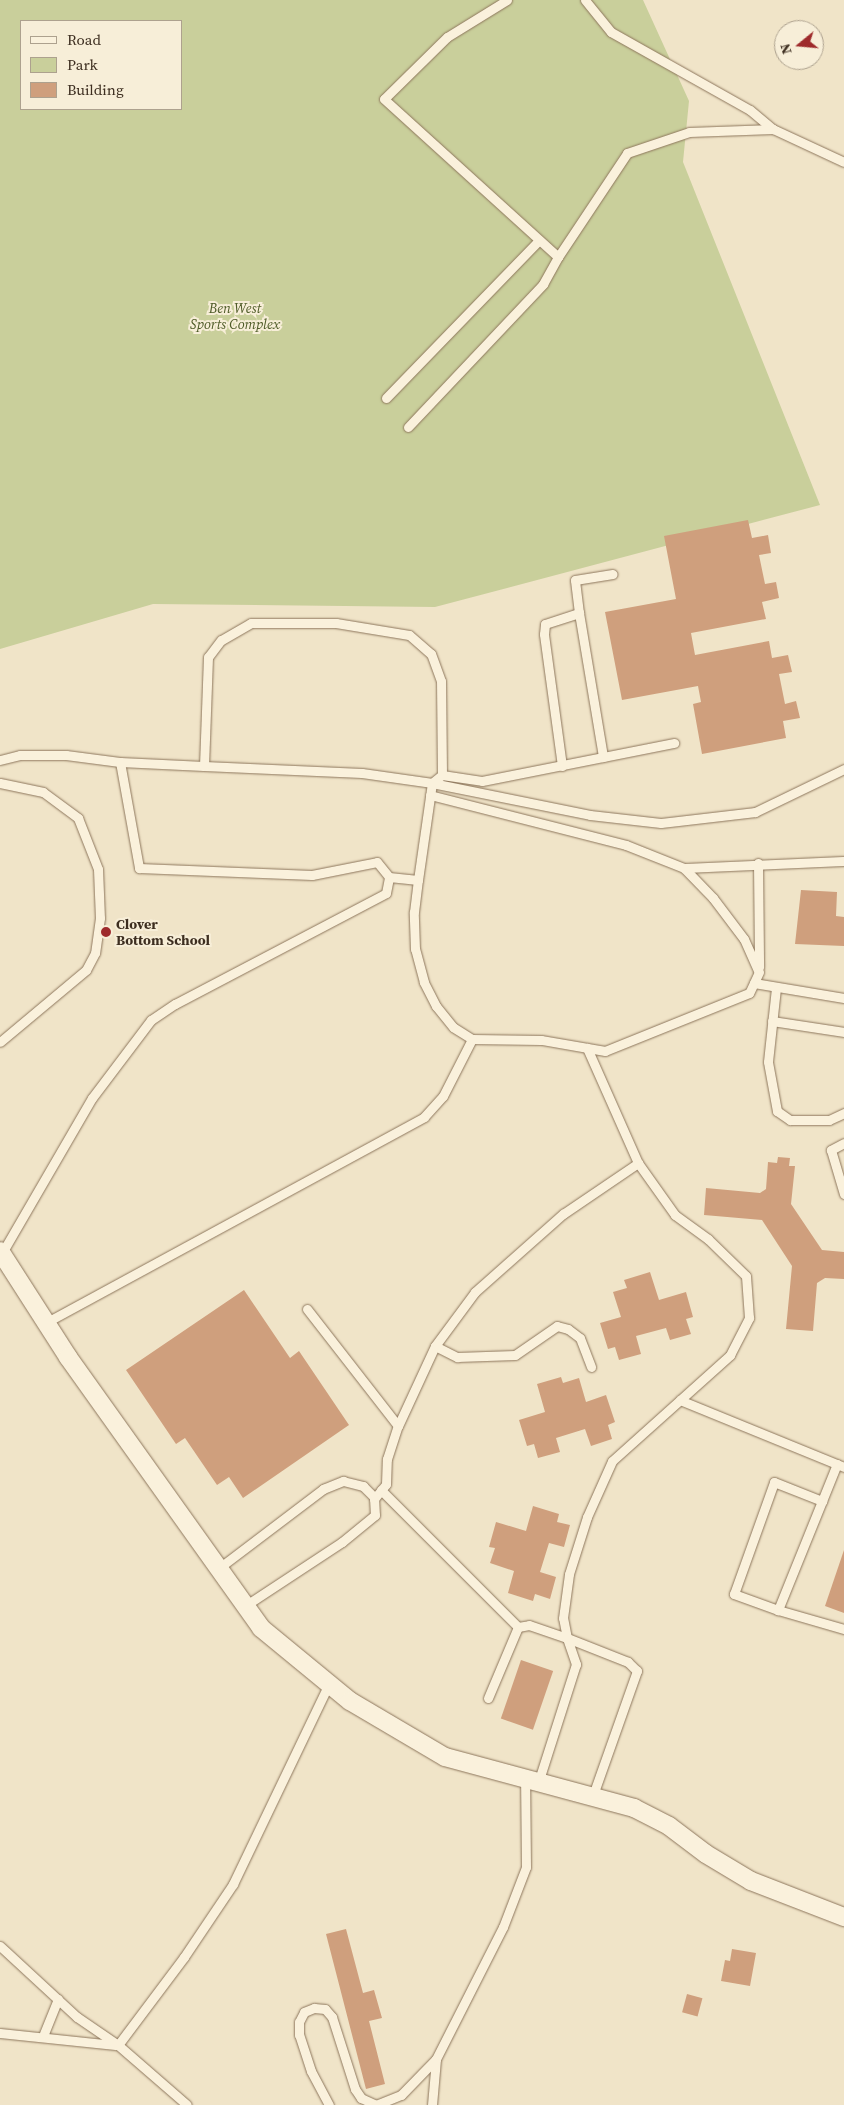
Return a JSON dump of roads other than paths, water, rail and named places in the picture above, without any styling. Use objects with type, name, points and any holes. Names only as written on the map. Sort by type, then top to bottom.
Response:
[{"type":"street","points":[[1,1252],[47,1322],[261,1628],[350,1702],[445,1758],[593,1795],[634,1808],[669,1826],[750,1881],[844,1917]]},
{"type":"lane","points":[[507,0],[447,37],[384,99],[558,257]]},
{"type":"lane","points":[[584,0],[610,32],[750,110],[773,129],[844,162]]},
{"type":"lane","points":[[408,427],[543,284],[558,257],[627,153],[689,132],[773,129]]},
{"type":"lane","points":[[386,398],[539,240]]},
{"type":"lane","points":[[603,757],[576,580],[613,574]]},
{"type":"lane","points":[[562,766],[544,634],[545,624],[580,614]]},
{"type":"lane","points":[[204,766],[208,657],[221,640],[251,623],[336,623],[409,635],[431,654],[441,681],[442,775]]},
{"type":"lane","points":[[674,743],[482,781],[442,775],[432,783],[414,912],[415,949],[424,982],[436,1006],[453,1027],[472,1039],[541,1040],[605,1050],[749,993],[759,972],[758,863]]},
{"type":"lane","points":[[0,760],[20,755],[66,755],[120,762],[362,773],[432,783],[590,816],[661,823],[755,812],[844,769]]},
{"type":"lane","points":[[120,762],[139,868],[312,875],[377,862],[389,877],[418,880]]},
{"type":"lane","points":[[0,782],[43,792],[78,818],[98,869],[100,918],[95,953],[86,970],[0,1042]]},
{"type":"lane","points":[[430,794],[626,845],[684,868],[713,898],[744,938],[759,972]]},
{"type":"lane","points":[[684,868],[758,863],[844,861]]},
{"type":"lane","points":[[1,1252],[92,1098],[151,1020],[175,1004],[386,893],[389,877]]},
{"type":"lane","points":[[754,983],[844,998]]},
{"type":"lane","points":[[776,988],[768,1062],[777,1111],[790,1120],[829,1120],[844,1113]]},
{"type":"lane","points":[[772,1021],[844,1032]]},
{"type":"lane","points":[[47,1322],[424,1118],[443,1096],[472,1039]]},
{"type":"lane","points":[[329,2105],[311,2071],[299,2035],[298,2022],[304,2012],[314,2008],[325,2009],[332,2017],[356,2089],[361,2098],[376,2105],[401,2096],[436,2059],[503,1927],[526,1867],[532,1779],[576,1664],[567,1638],[563,1618],[569,1574],[587,1517],[612,1461],[734,1348],[749,1318],[746,1276],[708,1239],[675,1214],[638,1163],[587,1048]]},
{"type":"lane","points":[[844,1143],[831,1150],[844,1194]]},
{"type":"lane","points":[[374,1499],[386,1484],[387,1459],[398,1426],[435,1346],[475,1292],[563,1214],[638,1163]]},
{"type":"lane","points":[[307,1309],[398,1426]]},
{"type":"lane","points":[[435,1346],[457,1357],[515,1356],[557,1326],[568,1329],[580,1338],[591,1367]]},
{"type":"lane","points":[[680,1400],[840,1465],[822,1501],[778,1610]]},
{"type":"lane","points":[[219,1568],[323,1489],[343,1481],[363,1486],[374,1499],[375,1515],[342,1542],[245,1606]]},
{"type":"lane","points":[[822,1501],[774,1482],[734,1594],[778,1610],[844,1629]]},
{"type":"lane","points":[[381,1490],[471,1583],[518,1626],[529,1625],[567,1638],[628,1662],[637,1671],[593,1795]]},
{"type":"lane","points":[[488,1698],[518,1626]]},
{"type":"lane","points":[[118,2045],[184,1957],[233,1884],[329,1684]]},
{"type":"lane","points":[[0,1946],[58,1999],[118,2045],[187,2105]]},
{"type":"lane","points":[[43,2036],[58,1999]]},
{"type":"lane","points":[[0,2033],[118,2045]]},
{"type":"lane","points":[[432,2105],[436,2059]]},
{"type":"place","name":"Clover Bottom School","points":[[106,932]]},
{"type":"park label","name":"Ben West Sports Complex","points":[[235,316]]}]
